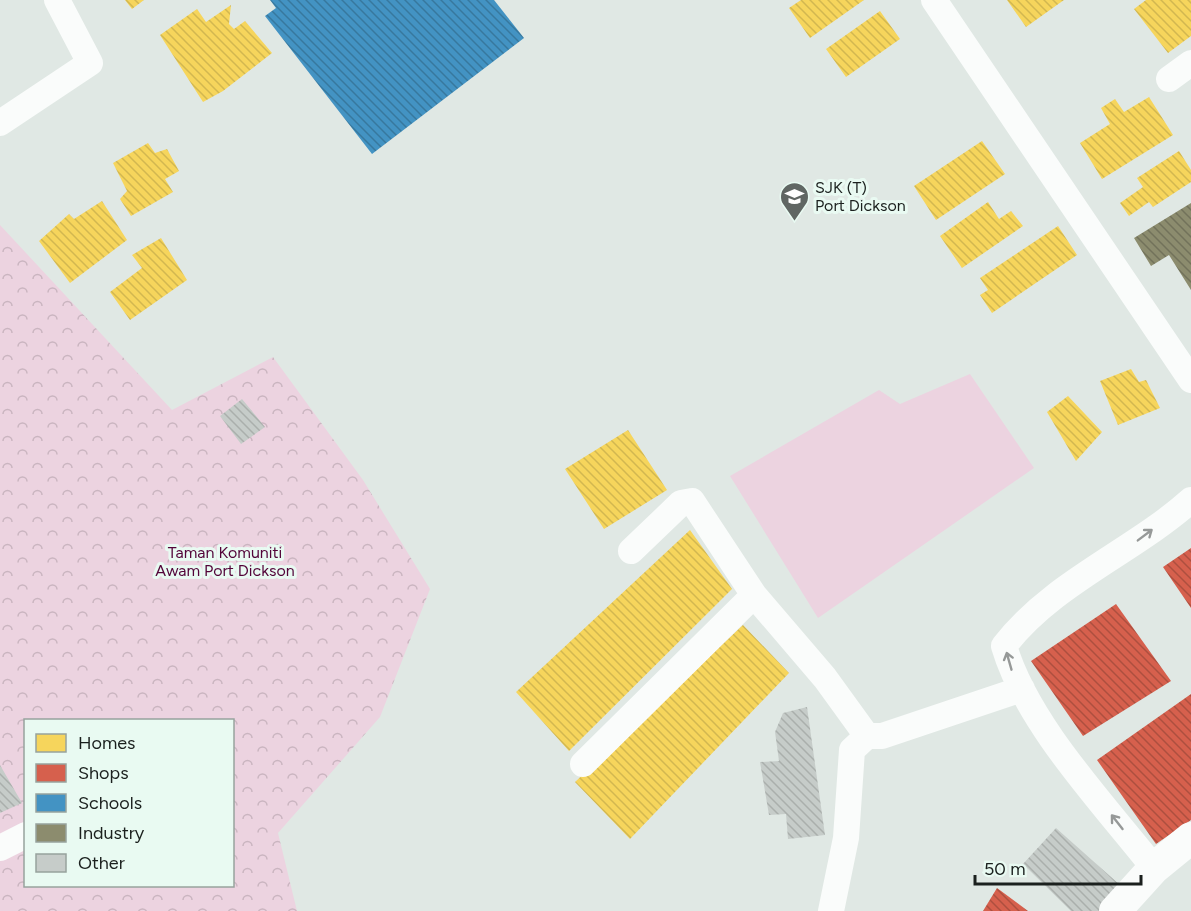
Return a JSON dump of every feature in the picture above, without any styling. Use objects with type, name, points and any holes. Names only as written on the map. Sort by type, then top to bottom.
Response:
[{"type":"street","points":[[0,123],[90,63],[57,0]]},
{"type":"street","points":[[934,0],[1191,380]]},
{"type":"street","points":[[1169,79],[1191,63]]},
{"type":"street","points":[[1154,868],[1066,757],[1012,672],[1004,646],[1019,627],[1040,607],[1135,543],[1191,500]]},
{"type":"street","points":[[631,551],[681,503],[692,501],[754,595],[825,678],[867,736]]},
{"type":"street","points":[[583,764],[754,595]]},
{"type":"street","points":[[831,911],[846,838],[852,750],[867,736],[882,736],[1022,689]]},
{"type":"street","points":[[0,848],[24,836]]},
{"type":"street","points":[[1115,911],[1154,868],[1191,838]]},
{"type":"green space","name":"Taman Komuniti Awam Port Dickson","points":[[0,225],[172,410],[273,357],[363,480],[430,589],[380,717],[278,833],[297,911],[0,911]]},
{"type":"green space","points":[[970,374],[1034,468],[818,618],[730,476],[879,390],[900,404]]},
{"type":"building: Homes","points":[[125,0],[144,0],[132,9]]},
{"type":"building: Homes","points":[[801,0],[864,0],[810,38],[789,8]]},
{"type":"building: Homes","points":[[1007,0],[1064,0],[1026,27]]},
{"type":"building: Homes","points":[[1146,0],[1191,0],[1191,36],[1168,53],[1134,9]]},
{"type":"building: Homes","points":[[231,5],[229,24],[234,29],[245,21],[272,53],[223,91],[203,102],[160,35],[197,9],[206,22]]},
{"type":"building: Homes","points":[[880,11],[900,39],[846,77],[826,49]]},
{"type":"building: Homes","points":[[1149,97],[1173,135],[1102,179],[1080,143],[1110,124],[1101,108],[1115,99],[1124,112]]},
{"type":"building: Homes","points":[[982,141],[1005,174],[936,220],[914,186]]},
{"type":"building: Homes","points":[[148,143],[155,153],[167,149],[179,171],[165,179],[173,192],[131,216],[120,199],[127,191],[113,163]]},
{"type":"building: Homes","points":[[1179,151],[1191,170],[1191,182],[1153,207],[1149,202],[1129,216],[1120,203],[1143,187],[1137,178]]},
{"type":"building: Homes","points":[[102,201],[127,240],[70,283],[39,241],[69,214],[74,219]]},
{"type":"building: Homes","points":[[988,202],[999,219],[1011,211],[1023,226],[962,268],[940,236]]},
{"type":"building: Homes","points":[[1058,226],[1077,255],[992,313],[980,295],[988,290],[980,278]]},
{"type":"building: Homes","points":[[161,238],[187,280],[130,320],[110,292],[142,268],[132,255]]},
{"type":"building: Homes","points":[[1131,369],[1139,382],[1146,380],[1160,408],[1118,425],[1100,381]]},
{"type":"building: Homes","points":[[1068,396],[1102,432],[1076,461],[1047,412]]},
{"type":"building: Homes","points":[[628,430],[667,490],[604,529],[565,469]]},
{"type":"building: Homes","points":[[690,530],[732,589],[569,751],[516,692]]},
{"type":"building: Homes","points":[[743,625],[789,673],[630,839],[575,782]]},
{"type":"building: Shops","points":[[1191,548],[1191,608],[1163,567]]},
{"type":"building: Shops","points":[[1116,604],[1171,681],[1083,736],[1031,661]]},
{"type":"building: Shops","points":[[1191,694],[1191,820],[1156,844],[1097,760]]},
{"type":"building: Shops","points":[[997,888],[1028,911],[983,911]]},
{"type":"building: Schools","points":[[270,0],[494,0],[524,38],[372,154],[265,16],[276,8]]},
{"type":"building: Industry","points":[[1191,203],[1191,290],[1169,255],[1151,266],[1134,238]]},
{"type":"building: Other","points":[[242,399],[265,427],[241,444],[220,416]]},
{"type":"building: Other","points":[[807,707],[825,835],[788,839],[786,814],[769,815],[760,762],[779,761],[775,732],[783,713]]},
{"type":"building: Other","points":[[0,765],[22,803],[0,813]]},
{"type":"building: Other","points":[[1056,828],[1120,885],[1099,911],[1071,911],[1023,864]]},
{"type":"place","name":"SJK (T) Port Dickson","points":[[794,222]]}]
